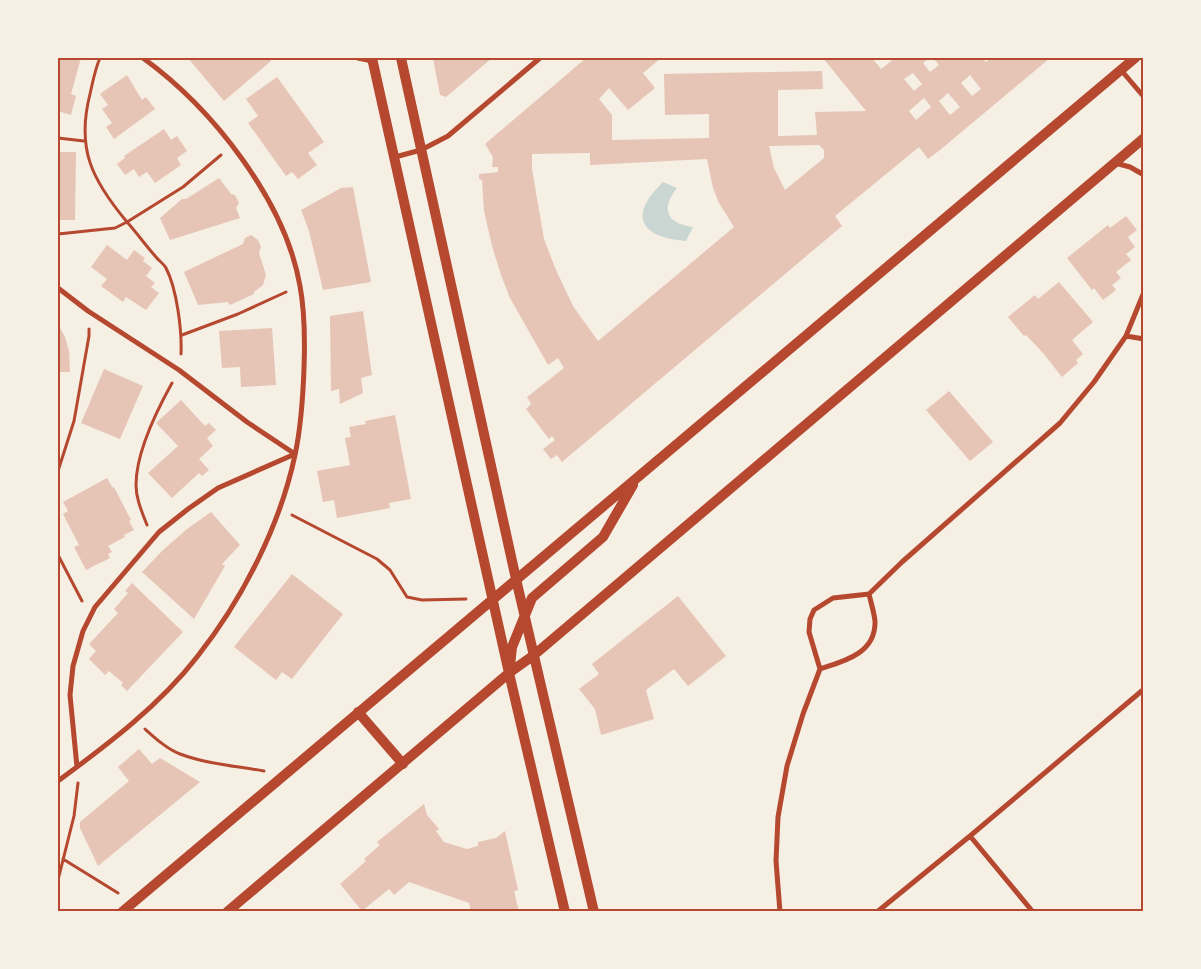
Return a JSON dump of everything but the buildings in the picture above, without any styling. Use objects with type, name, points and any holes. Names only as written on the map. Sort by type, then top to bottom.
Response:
[{"type":"main road","points":[[401,58],[524,616],[594,912]]},
{"type":"main road","points":[[122,912],[492,598],[1135,58]]},
{"type":"main road","points":[[372,59],[509,674],[565,912]]},
{"type":"main road","points":[[227,912],[534,655],[1144,138]]},
{"type":"main road","points":[[509,674],[512,647],[532,598],[603,537],[637,477]]},
{"type":"main road","points":[[358,712],[403,764]]},
{"type":"street","points":[[58,781],[105,747],[135,721],[196,660],[222,625],[243,589],[280,510],[295,454],[303,396],[305,350],[300,285],[283,231],[272,207],[254,175],[210,120],[156,67],[142,58]]},
{"type":"street","points":[[358,58],[372,59]]},
{"type":"street","points":[[395,157],[421,150],[448,136],[540,58]]},
{"type":"street","points":[[1121,69],[1144,97]]},
{"type":"street","points":[[1114,163],[1130,167],[1144,176]]},
{"type":"street","points":[[58,288],[88,311],[179,370],[247,422],[295,454]]},
{"type":"street","points":[[780,912],[776,861],[778,817],[787,766],[802,714],[820,669],[809,632],[810,620],[814,610],[832,598],[869,594],[902,562],[1060,423],[1094,382],[1126,336],[1144,292]]},
{"type":"street","points":[[1126,336],[1144,339]]},
{"type":"street","points":[[77,767],[70,695],[73,666],[82,631],[96,606],[153,538],[188,509],[218,488],[295,454]]},
{"type":"street","points":[[820,669],[848,660],[860,653],[871,642],[875,621],[869,594]]},
{"type":"street","points":[[877,912],[1144,689]]},
{"type":"street","points":[[970,836],[1033,912]]},
{"type":"path","points":[[100,58],[96,66],[88,98],[84,126],[84,141],[91,166],[104,194],[166,268],[173,287],[182,335],[179,370],[155,412],[141,454],[136,484],[139,507],[153,538]]},
{"type":"path","points":[[58,138],[84,141]]},
{"type":"path","points":[[58,234],[115,228],[128,222],[183,187],[231,145]]},
{"type":"path","points":[[182,335],[238,314],[300,285]]},
{"type":"path","points":[[58,471],[74,421],[89,336],[88,311]]},
{"type":"path","points":[[280,510],[377,559],[390,570],[407,597],[422,600],[492,598]]},
{"type":"path","points":[[58,555],[82,601],[96,606]]},
{"type":"path","points":[[135,721],[158,740],[178,753],[206,761],[284,774]]},
{"type":"path","points":[[58,880],[74,816],[78,789],[77,767]]},
{"type":"path","points":[[63,859],[133,903]]},
{"type":"shaded area","points":[[663,182],[677,188],[668,209],[672,219],[677,223],[693,227],[686,241],[658,235],[649,230],[644,223],[645,205]]}]
